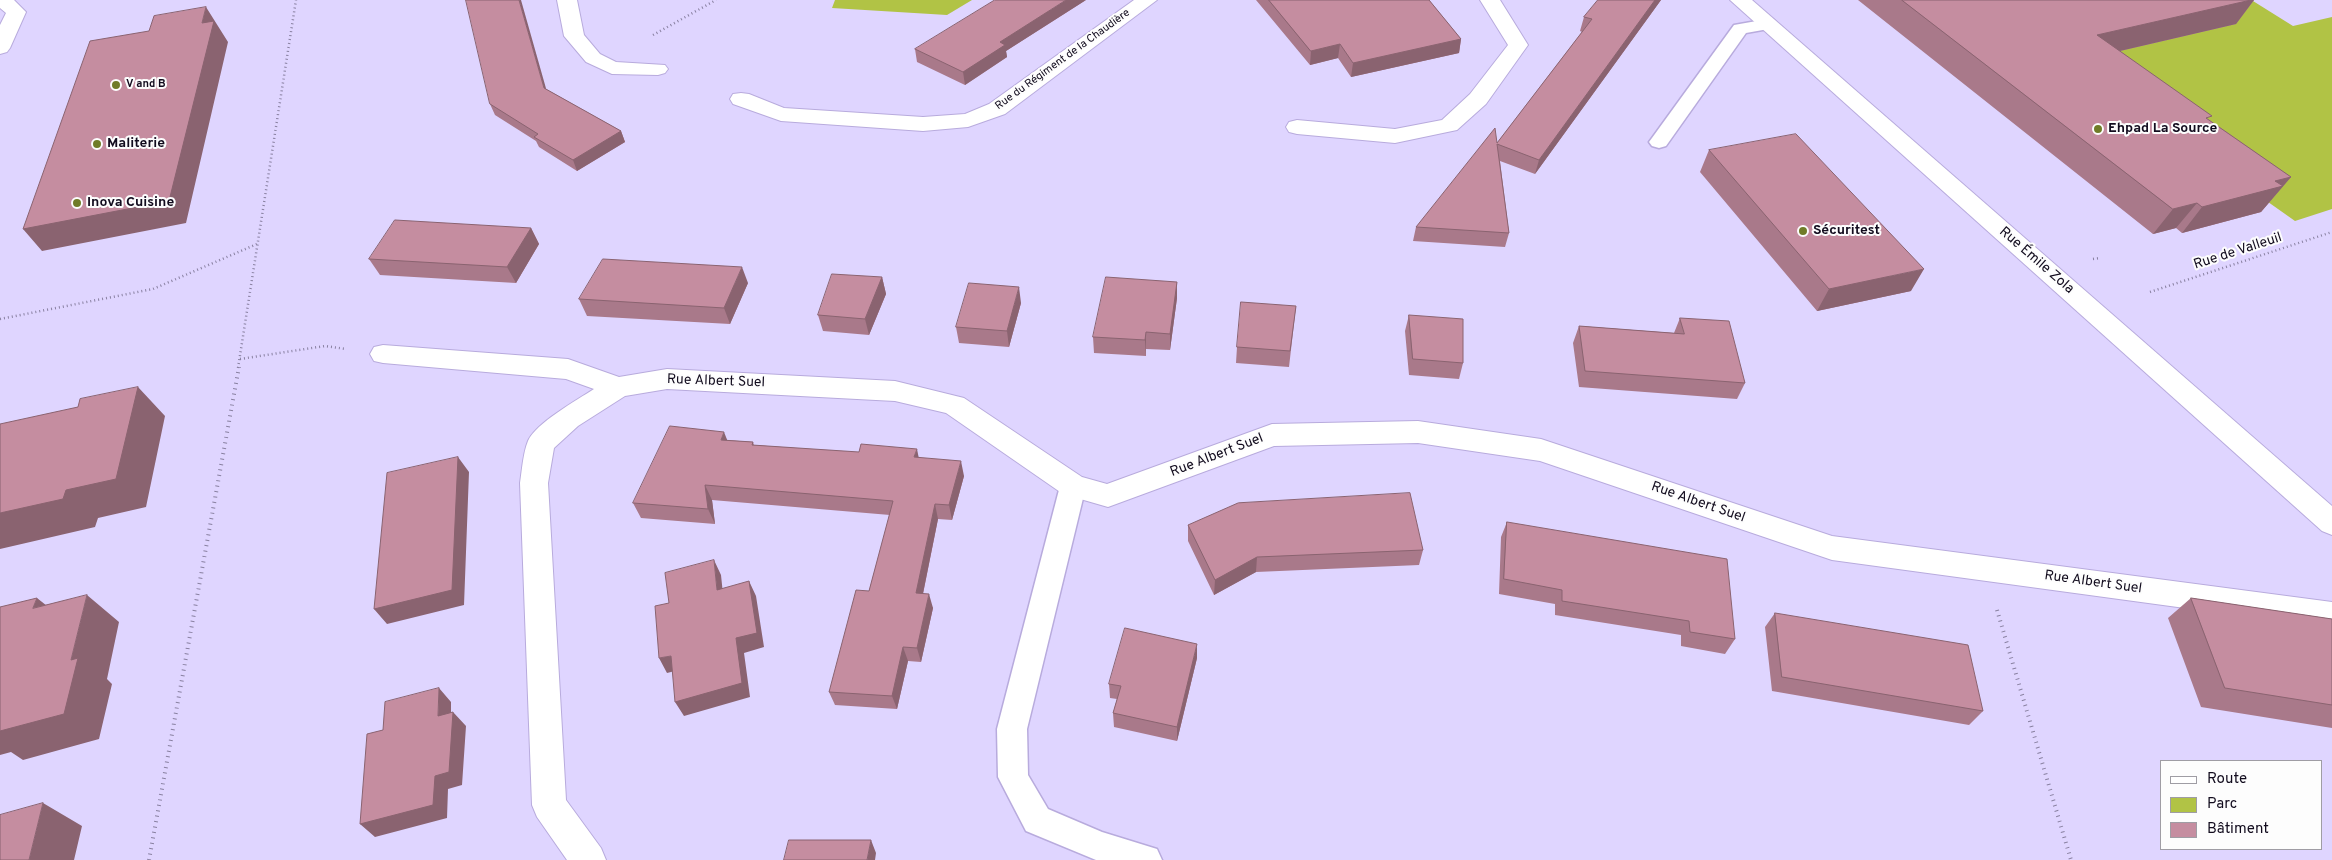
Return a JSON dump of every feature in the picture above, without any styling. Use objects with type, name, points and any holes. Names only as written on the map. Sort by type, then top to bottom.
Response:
[{"type":"street","points":[[0,0],[4,1],[16,12],[0,48]]},
{"type":"street","points":[[567,0],[574,36],[593,58],[612,68],[658,70]]},
{"type":"street","name":"Rue du Régiment de la Chaudière","points":[[741,99],[781,114],[923,124],[968,120],[997,109],[1147,0]]},
{"type":"street","points":[[1297,128],[1395,136],[1449,125],[1478,98],[1518,45],[1499,11],[1490,0]]},
{"type":"street","name":"Rue Émile Zola","points":[[1740,0],[2332,523]]},
{"type":"street","points":[[383,354],[568,369],[618,387]]},
{"type":"street","name":"Rue Albert Suel","points":[[588,860],[549,806],[534,483],[541,443],[568,418],[618,387],[667,379],[895,391],[954,405],[1073,486],[1108,496],[1272,435],[1418,432],[1541,450],[1832,548],[2332,615]]},
{"type":"lane","points":[[1659,142],[1740,29],[1768,24]]},
{"type":"lane","points":[[1073,486],[1012,729],[1013,777],[1037,820],[1102,847],[1146,860]]},
{"type":"path","points":[[149,860],[240,359],[296,0]]},
{"type":"path","points":[[602,63],[716,0]]},
{"type":"path","name":"Rue de Valleuil","points":[[2150,292],[2332,232]]},
{"type":"path","points":[[0,319],[153,289],[258,244]]},
{"type":"path","points":[[240,359],[325,346],[383,354]]},
{"type":"path","points":[[1985,569],[2071,860]]},
{"type":"green space","points":[[835,0],[972,0],[947,15],[832,8]]},
{"type":"green space","points":[[2253,1],[2293,26],[2332,17],[2332,209],[2295,221],[2261,197],[2093,57],[2235,24],[2214,10]]},
{"type":"building","points":[[466,0],[519,0],[544,88],[621,131],[573,160],[534,137],[538,134],[490,104]]},
{"type":"building","points":[[995,0],[1066,0],[1000,42],[1005,45],[963,72],[915,49]]},
{"type":"building","points":[[1269,0],[1429,0],[1461,39],[1353,63],[1340,44],[1311,51]]},
{"type":"building","points":[[1598,0],[1655,0],[1539,160],[1497,144],[1509,233],[1416,227],[1495,128],[1497,143],[1592,19],[1584,17]]},
{"type":"building","name":"Ehpad La Source","points":[[1902,0],[2251,0],[2097,35],[2212,116],[2206,118],[2291,177],[2275,181],[2283,186],[2202,207],[2197,203],[2173,209]]},
{"type":"building","points":[[206,7],[202,23],[214,21],[169,201],[23,229],[90,41],[149,31],[154,16]]},
{"type":"building","name":"Sécuritest","points":[[1796,134],[1924,269],[1829,289],[1709,150]]},
{"type":"building","points":[[395,220],[531,228],[507,267],[369,259]]},
{"type":"building","points":[[603,259],[742,267],[724,308],[579,299]]},
{"type":"building","points":[[832,274],[882,277],[865,319],[818,315]]},
{"type":"building","points":[[1106,277],[1177,282],[1170,334],[1146,332],[1145,340],[1093,337]]},
{"type":"building","points":[[969,283],[1019,287],[1007,331],[956,327]]},
{"type":"building","points":[[1241,302],[1296,306],[1290,351],[1237,347]]},
{"type":"building","points":[[1409,315],[1463,319],[1463,363],[1413,359]]},
{"type":"building","points":[[1680,318],[1729,321],[1745,383],[1585,371],[1579,326],[1684,334]]},
{"type":"building","points":[[138,387],[116,479],[66,490],[63,499],[0,513],[0,424],[78,407],[80,399]]},
{"type":"building","points":[[670,426],[724,432],[721,440],[753,442],[752,445],[859,452],[861,444],[917,449],[914,457],[961,461],[949,505],[935,504],[916,593],[929,594],[917,648],[903,647],[892,696],[829,692],[856,590],[869,591],[893,501],[705,485],[708,509],[633,503]]},
{"type":"building","points":[[458,457],[452,590],[374,609],[387,473]]},
{"type":"building","points":[[1410,493],[1423,550],[1257,557],[1215,580],[1188,525],[1238,503]]},
{"type":"building","points":[[1507,522],[1727,559],[1735,639],[1690,632],[1689,621],[1562,601],[1562,590],[1504,579]]},
{"type":"building","points":[[714,560],[717,590],[749,581],[757,633],[736,638],[742,683],[675,702],[671,656],[659,658],[655,606],[669,603],[665,573]]},
{"type":"building","points":[[87,595],[71,660],[78,658],[64,714],[0,731],[0,607],[37,598],[33,608]]},
{"type":"building","points":[[2191,598],[2332,619],[2332,705],[2225,688]]},
{"type":"building","points":[[1775,613],[1968,645],[1983,711],[1782,677]]},
{"type":"building","points":[[1125,628],[1197,644],[1177,727],[1113,713],[1121,686],[1109,684]]},
{"type":"building","points":[[439,688],[438,716],[453,712],[449,772],[435,776],[433,805],[360,824],[367,734],[383,730],[385,702]]},
{"type":"building","points":[[43,803],[29,860],[0,860],[0,815]]},
{"type":"building","points":[[789,840],[871,840],[867,860],[784,860]]},
{"type":"place","name":"V and B","points":[[116,85]]},
{"type":"place","name":"Ehpad La Source","points":[[2098,129]]},
{"type":"place","name":"Maliterie","points":[[97,144]]},
{"type":"place","name":"Inova Cuisine","points":[[77,203]]},
{"type":"place","name":"Sécuritest","points":[[1803,231]]}]
